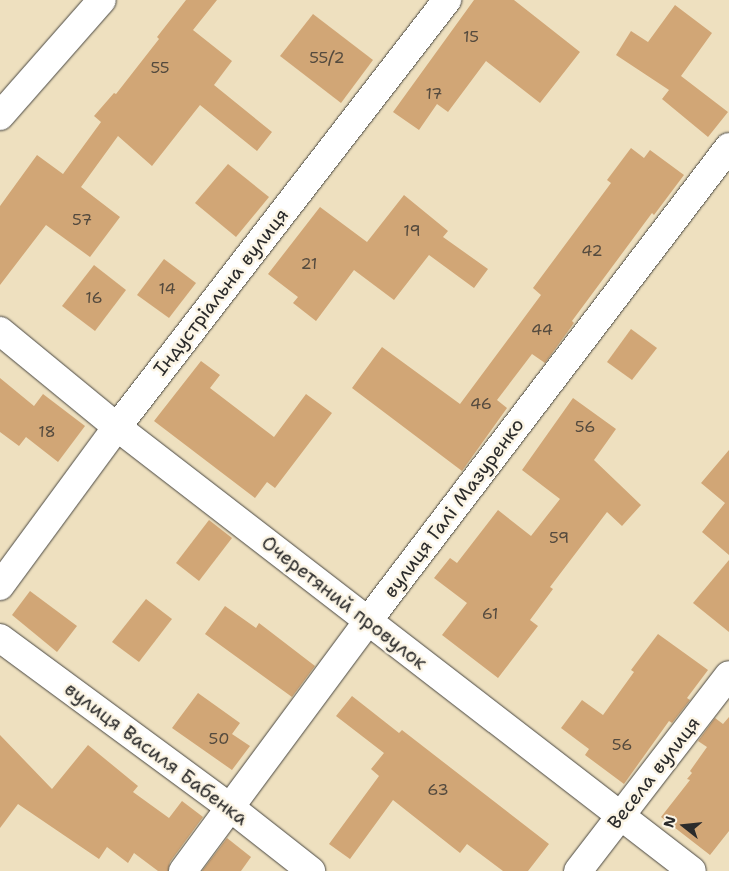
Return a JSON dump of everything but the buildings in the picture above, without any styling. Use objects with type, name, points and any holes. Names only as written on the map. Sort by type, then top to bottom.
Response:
[{"type":"street","points":[[0,116],[102,0]]},
{"type":"street","name":"Індустріальна вулиця","points":[[0,586],[117,427],[447,0]]},
{"type":"street","name":"вулиця Галі Мазуренко","points":[[183,871],[367,622],[729,147]]},
{"type":"street","name":"Очеретяний провулок","points":[[0,331],[117,427],[367,622],[692,871]]},
{"type":"street","name":"вулиця Василя Бабенка","points":[[0,638],[231,808],[311,871]]},
{"type":"street","name":"Весела вулиця","points":[[578,871],[729,675]]}]
